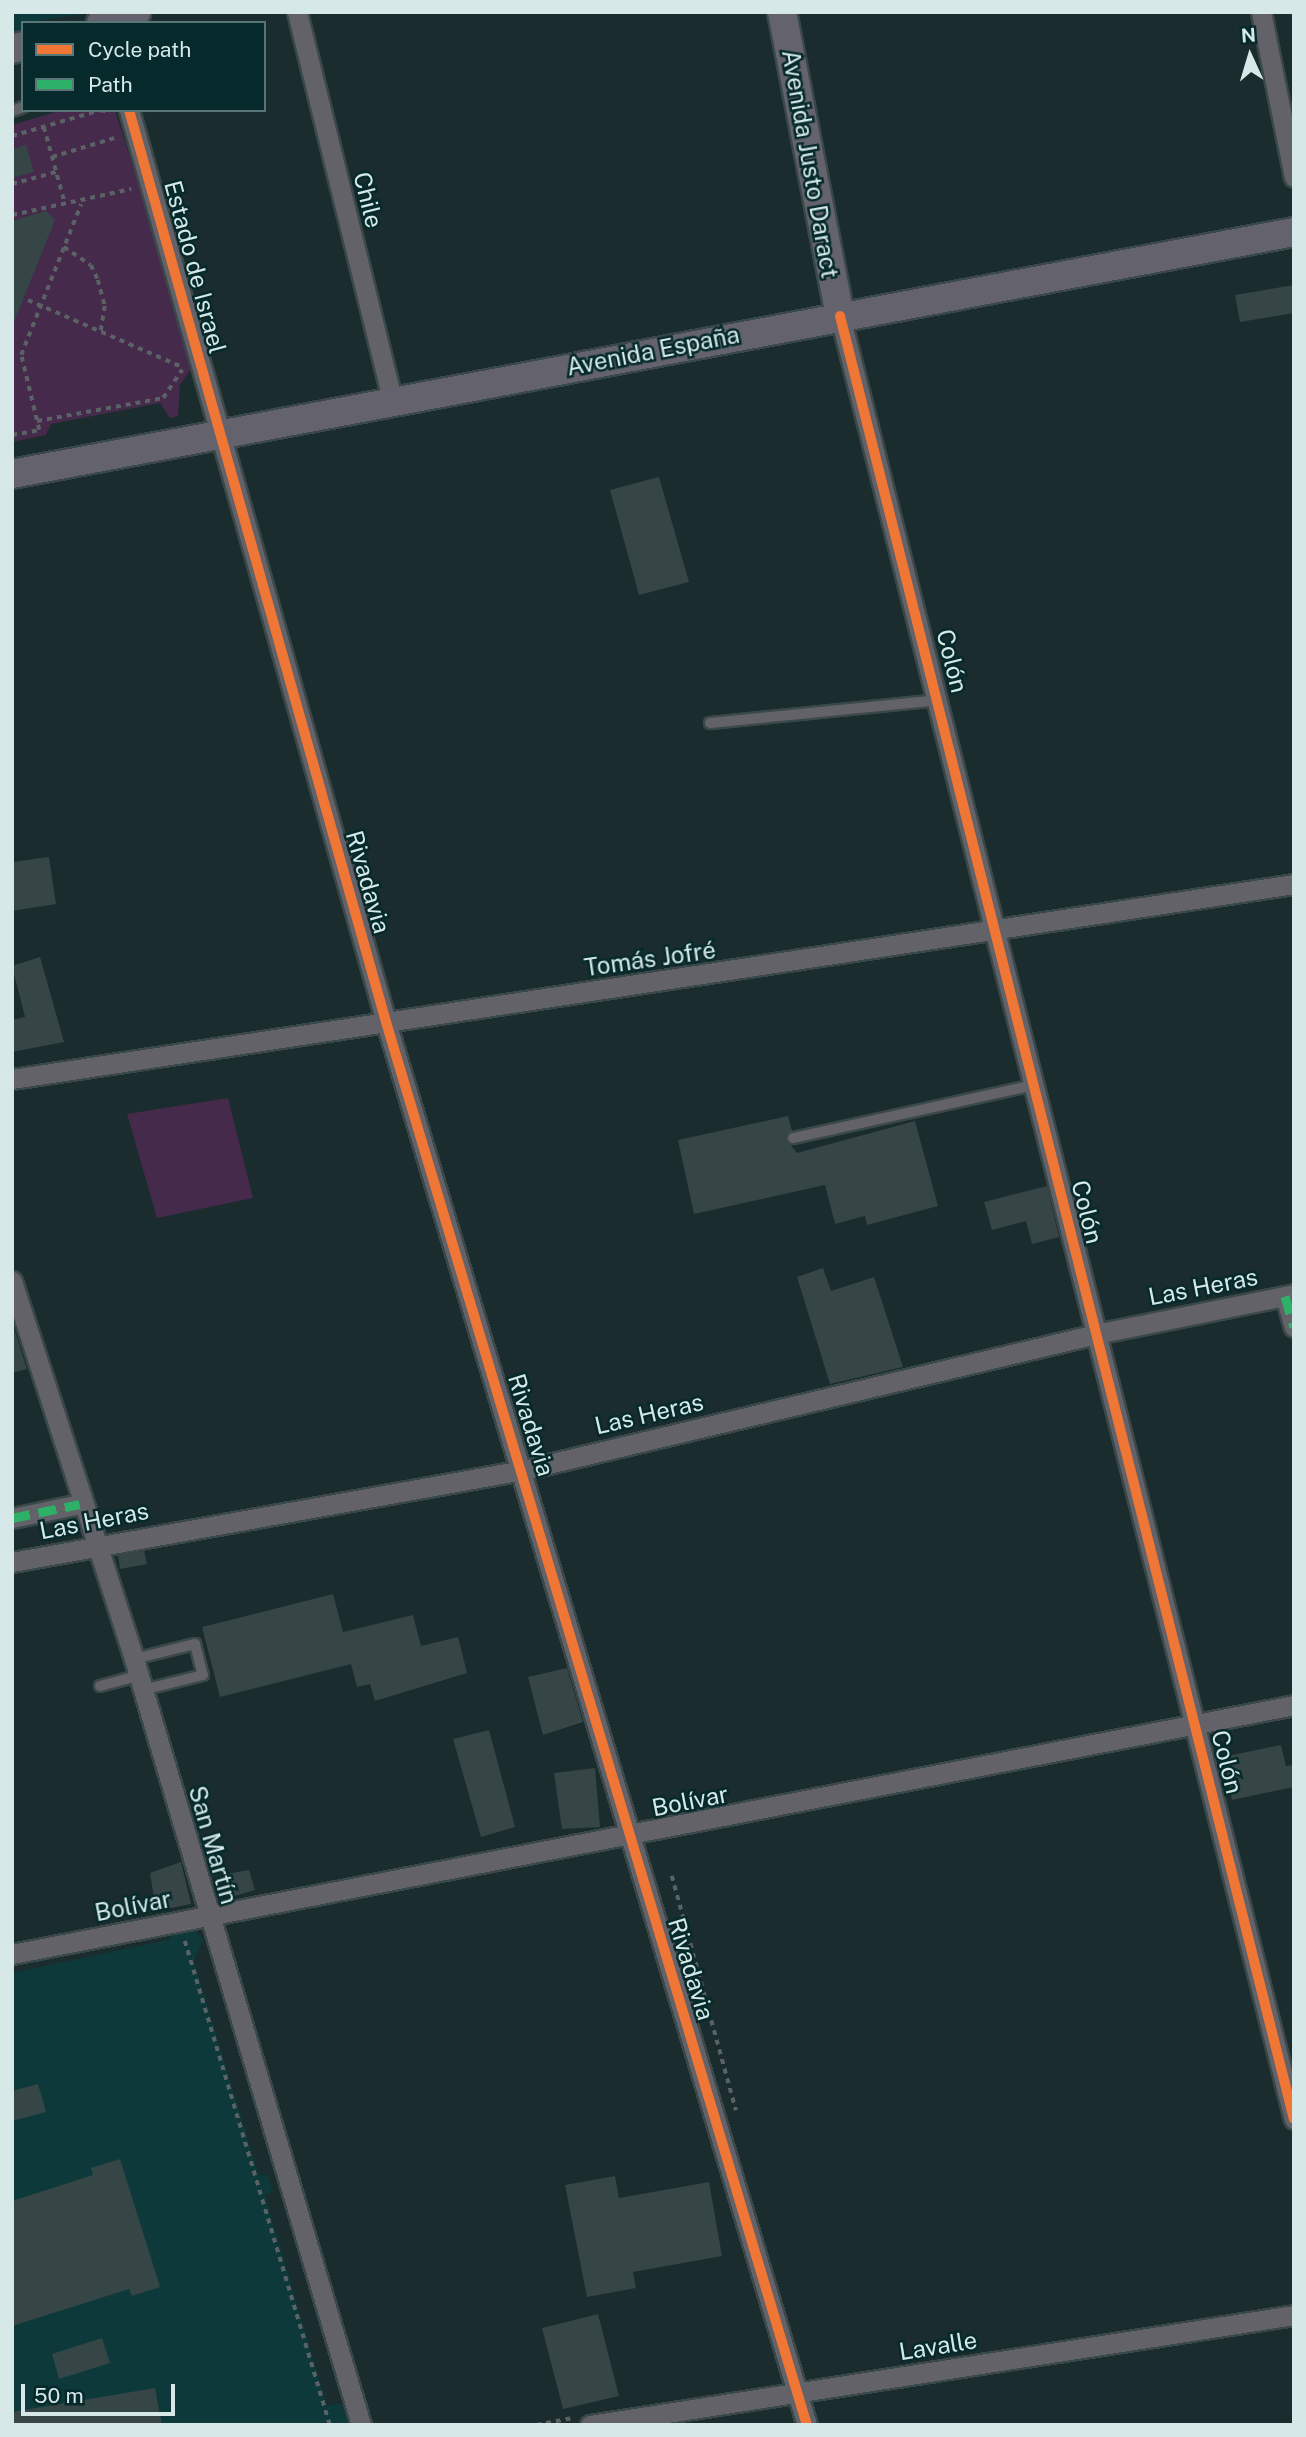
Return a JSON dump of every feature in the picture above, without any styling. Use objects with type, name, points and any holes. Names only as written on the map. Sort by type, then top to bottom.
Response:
[{"type":"main road","points":[[109,21],[135,12]]},
{"type":"main road","name":"Avenida Justo Daract","points":[[782,12],[840,316]]},
{"type":"main road","name":"Avenida España","points":[[12,474],[392,400],[1294,232]]},
{"type":"street","name":"Chile","points":[[297,12],[392,400]]},
{"type":"street","points":[[1261,12],[1294,177]]},
{"type":"street","name":"Estado de Israel","points":[[130,112],[218,436]]},
{"type":"street","name":"Colón","points":[[840,316],[940,700],[1096,1334],[1294,2119]]},
{"type":"street","name":"Rivadavia","points":[[218,436],[386,1022],[523,1470],[630,1838],[807,2425]]},
{"type":"street","name":"Tomás Jofré","points":[[12,1079],[997,933],[1294,884]]},
{"type":"street","name":"San Martín","points":[[12,1281],[93,1545],[138,1675],[360,2425]]},
{"type":"street","points":[[1289,1295],[1294,1326]]},
{"type":"street","name":"Las Heras","points":[[12,1562],[93,1545],[523,1470],[1096,1334],[1289,1295]]},
{"type":"street","points":[[12,1517],[80,1504]]},
{"type":"street","name":"Bolívar","points":[[12,1954],[630,1838],[1294,1705]]},
{"type":"street","name":"Lavalle","points":[[590,2425],[1294,2315]]},
{"type":"lane","points":[[710,723],[940,700]]},
{"type":"lane","points":[[793,1138],[1034,1084]]},
{"type":"lane","points":[[100,1686],[138,1675],[195,1644],[203,1675],[138,1675]]},
{"type":"path","points":[[12,136],[94,112]]},
{"type":"path","points":[[106,112],[112,114],[123,149]]},
{"type":"path","points":[[44,127],[65,203]]},
{"type":"path","points":[[52,157],[119,137]]},
{"type":"path","points":[[12,184],[56,172]]},
{"type":"path","points":[[132,175],[139,200]]},
{"type":"path","points":[[12,215],[65,203],[81,204],[136,187]]},
{"type":"path","points":[[12,435],[39,430],[21,355],[81,204]]},
{"type":"path","points":[[64,247],[91,265],[98,280],[105,306],[101,332]]},
{"type":"path","points":[[28,300],[184,367]]},
{"type":"path","points":[[37,421],[163,398],[188,362]]},
{"type":"path","points":[[171,1942],[184,1940],[330,2425]]},
{"type":"shaded area","points":[[12,12],[97,12],[21,21],[21,33],[12,35]]},
{"type":"shaded area","points":[[55,112],[116,112],[195,363],[180,385],[178,416],[170,418],[160,403],[51,424],[46,435],[12,442],[12,125]]},
{"type":"shaded area","points":[[228,1098],[253,1198],[157,1218],[127,1114]]},
{"type":"shaded area","points":[[192,1928],[203,1940],[194,1961],[259,2176],[267,2174],[273,2192],[265,2195],[327,2406],[341,2403],[350,2425],[12,2425],[12,1973],[168,1940],[175,1930]]},
{"type":"building","points":[[26,145],[34,172],[12,178],[12,149]]},
{"type":"building","points":[[46,211],[55,220],[12,327],[12,221]]},
{"type":"building","points":[[1294,285],[1294,313],[1240,322],[1235,295]]},
{"type":"building","points":[[659,477],[689,582],[639,595],[610,490]]},
{"type":"building","points":[[49,857],[56,904],[12,911],[12,862]]},
{"type":"building","points":[[40,957],[64,1042],[12,1052],[12,1020],[25,1017],[12,966]]},
{"type":"building","points":[[788,1116],[792,1131],[786,1139],[797,1153],[915,1121],[938,1206],[867,1225],[865,1216],[835,1224],[825,1185],[694,1214],[678,1140]]},
{"type":"building","points":[[1047,1186],[1059,1237],[1032,1244],[1026,1221],[992,1230],[984,1202]]},
{"type":"building","points":[[823,1268],[831,1291],[874,1277],[903,1367],[830,1384],[797,1277]]},
{"type":"building","points":[[12,1322],[27,1369],[12,1373]]},
{"type":"building","points":[[144,1551],[147,1564],[120,1569],[118,1555]]},
{"type":"building","points":[[333,1594],[343,1632],[413,1615],[421,1646],[458,1637],[467,1673],[375,1701],[370,1684],[357,1687],[351,1664],[220,1697],[202,1627]]},
{"type":"building","points":[[567,1668],[583,1722],[543,1735],[528,1677]]},
{"type":"building","points":[[489,1730],[515,1827],[481,1837],[453,1739]]},
{"type":"building","points":[[1281,1745],[1286,1766],[1294,1765],[1294,1787],[1232,1800],[1223,1757]]},
{"type":"building","points":[[595,1768],[600,1827],[562,1829],[554,1773]]},
{"type":"building","points":[[181,1862],[191,1904],[156,1911],[150,1873]]},
{"type":"building","points":[[249,1870],[255,1890],[231,1897],[226,1874]]},
{"type":"building","points":[[38,2084],[46,2112],[12,2121],[12,2091]]},
{"type":"building","points":[[120,2159],[160,2287],[132,2296],[129,2289],[12,2326],[12,2201],[93,2175],[91,2168]]},
{"type":"building","points":[[615,2176],[619,2198],[709,2182],[722,2256],[633,2272],[636,2288],[587,2297],[565,2185]]},
{"type":"building","points":[[598,2314],[619,2396],[563,2409],[542,2328]]},
{"type":"building","points":[[102,2338],[110,2363],[59,2379],[52,2354]]},
{"type":"building","points":[[155,2388],[162,2425],[12,2425],[12,2412]]},
{"type":"marked path","points":[[1285,1296],[1294,1327]]},
{"type":"marked path","points":[[12,1518],[80,1504]]},
{"type":"cycle path","points":[[130,112],[386,1022],[807,2425]]},
{"type":"cycle path","points":[[840,316],[1294,2119]]}]
